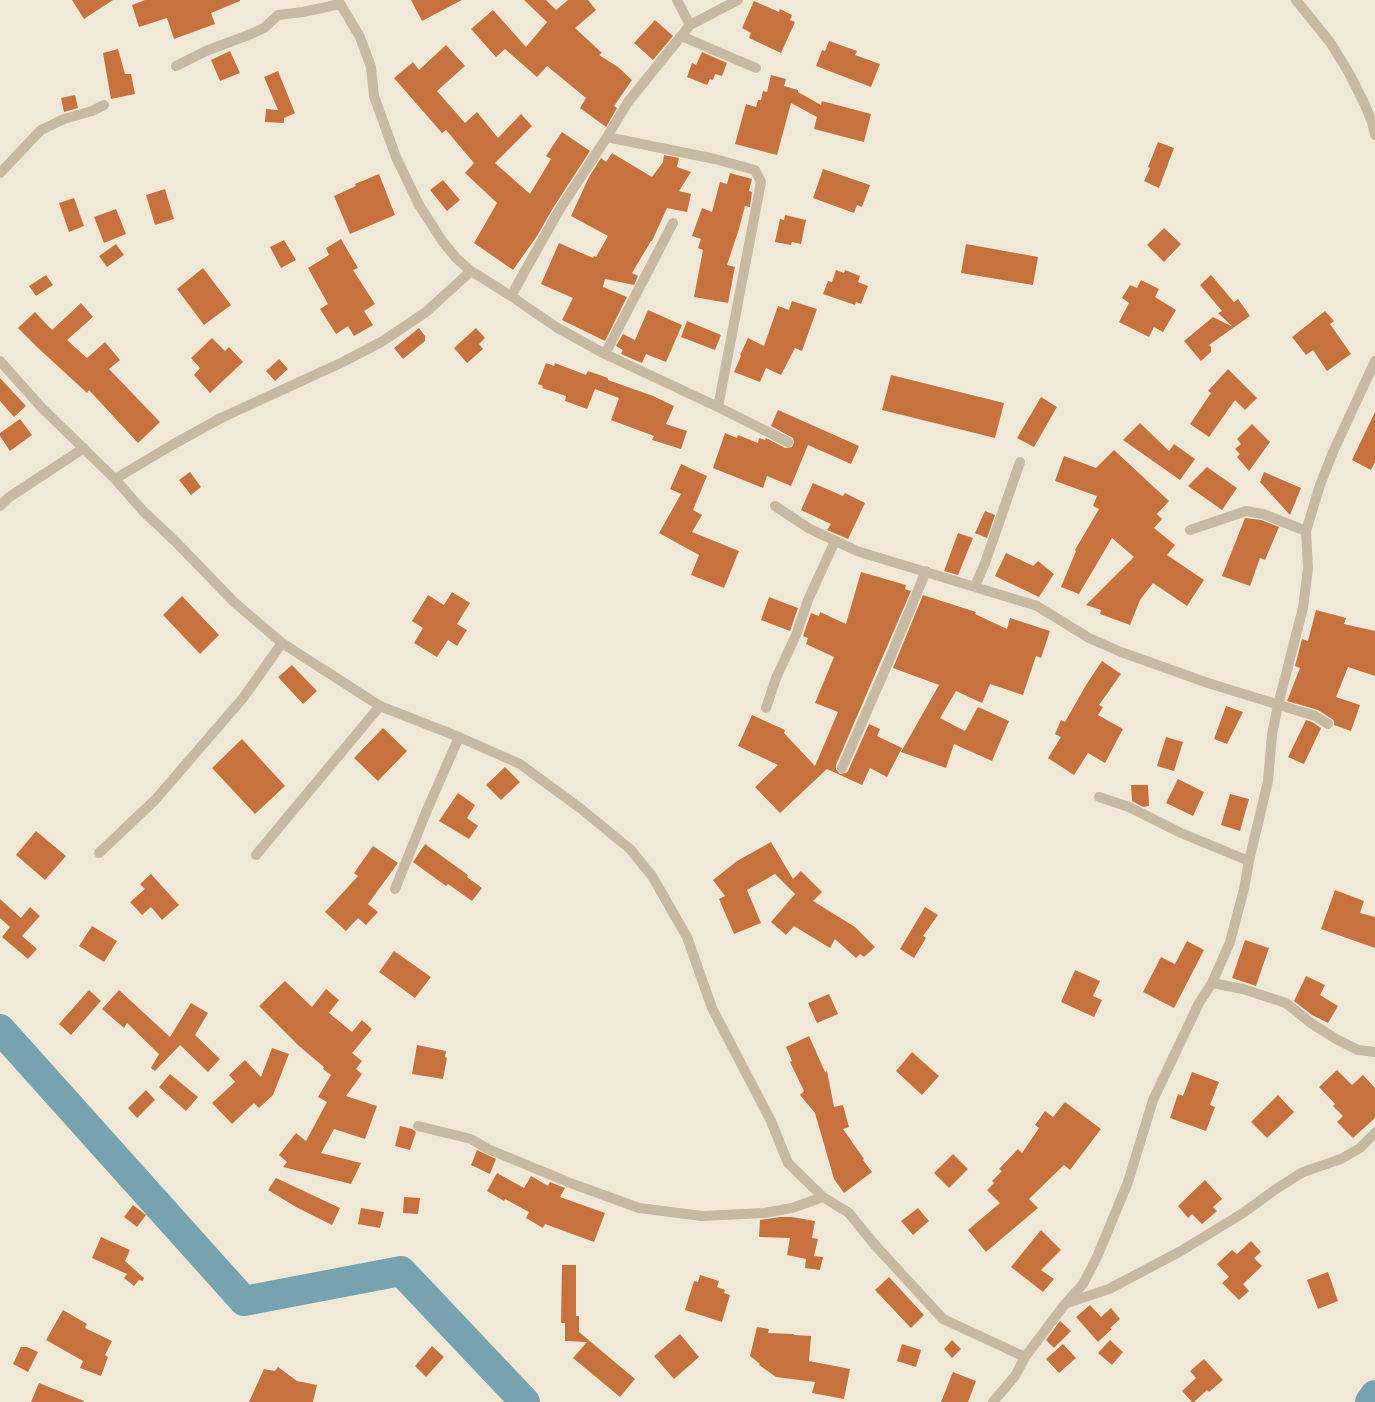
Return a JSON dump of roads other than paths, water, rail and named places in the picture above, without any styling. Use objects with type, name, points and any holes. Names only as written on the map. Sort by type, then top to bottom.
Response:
[{"type":"street","points":[[677,0],[690,25]]},
{"type":"street","points":[[511,296],[558,212],[628,102],[690,25],[738,0]]},
{"type":"street","points":[[1296,0],[1330,42],[1349,72],[1374,121],[1375,135]]},
{"type":"street","points":[[176,66],[206,51],[264,28],[278,15],[303,12],[339,2],[360,37],[366,57],[371,67],[374,96],[396,157],[419,205],[443,242],[457,259],[471,271],[556,327],[605,354],[718,406],[788,442]]},
{"type":"street","points":[[682,36],[756,68]]},
{"type":"street","points":[[0,172],[41,130],[64,119],[92,111],[104,105]]},
{"type":"street","points":[[607,137],[715,159],[755,170],[761,182],[718,406]]},
{"type":"street","points":[[605,354],[673,224]]},
{"type":"street","points":[[115,479],[221,418],[343,362],[383,341],[426,312],[471,271]]},
{"type":"street","points":[[0,361],[42,408],[115,479],[143,511],[234,602],[282,643],[380,706],[459,737],[520,764],[580,808],[630,849],[652,876],[687,937],[712,1008],[771,1121],[788,1163],[823,1197],[850,1213],[875,1245],[943,1319],[1025,1357]]},
{"type":"street","points":[[993,1402],[1015,1376],[1025,1357],[1065,1304],[1083,1284],[1097,1257],[1128,1182],[1153,1100],[1199,1003],[1212,983],[1230,942],[1244,889],[1268,781],[1272,736],[1278,705],[1303,608],[1308,568],[1306,531],[1320,485],[1333,452],[1375,361]]},
{"type":"street","points":[[0,506],[8,498],[84,448]]},
{"type":"street","points":[[975,586],[985,563],[1020,462]]},
{"type":"street","points":[[775,506],[810,530],[857,551],[1037,606],[1089,638],[1121,652],[1315,716],[1328,724]]},
{"type":"street","points":[[1190,530],[1246,511],[1263,514],[1306,531]]},
{"type":"street","points":[[766,708],[776,678],[796,635],[808,600],[835,541]]},
{"type":"street","points":[[842,768],[926,571]]},
{"type":"street","points":[[100,853],[155,800],[243,698],[282,643]]},
{"type":"street","points":[[256,855],[380,706]]},
{"type":"street","points":[[395,889],[459,737]]},
{"type":"street","points":[[1099,797],[1129,807],[1181,833],[1249,861]]},
{"type":"street","points":[[1212,983],[1243,989],[1286,1003],[1311,1023],[1336,1039],[1358,1050],[1375,1052]]},
{"type":"street","points":[[418,1126],[471,1139],[488,1149],[573,1184],[639,1208],[702,1216],[764,1213],[792,1208],[823,1197]]},
{"type":"street","points":[[1065,1304],[1109,1289],[1181,1251],[1243,1213],[1303,1172],[1341,1159],[1360,1148],[1375,1133]]},
{"type":"waterway","points":[[0,1029],[244,1301],[401,1271],[525,1402]]},
{"type":"waterway","points":[[1370,1402],[1375,1395]]}]
